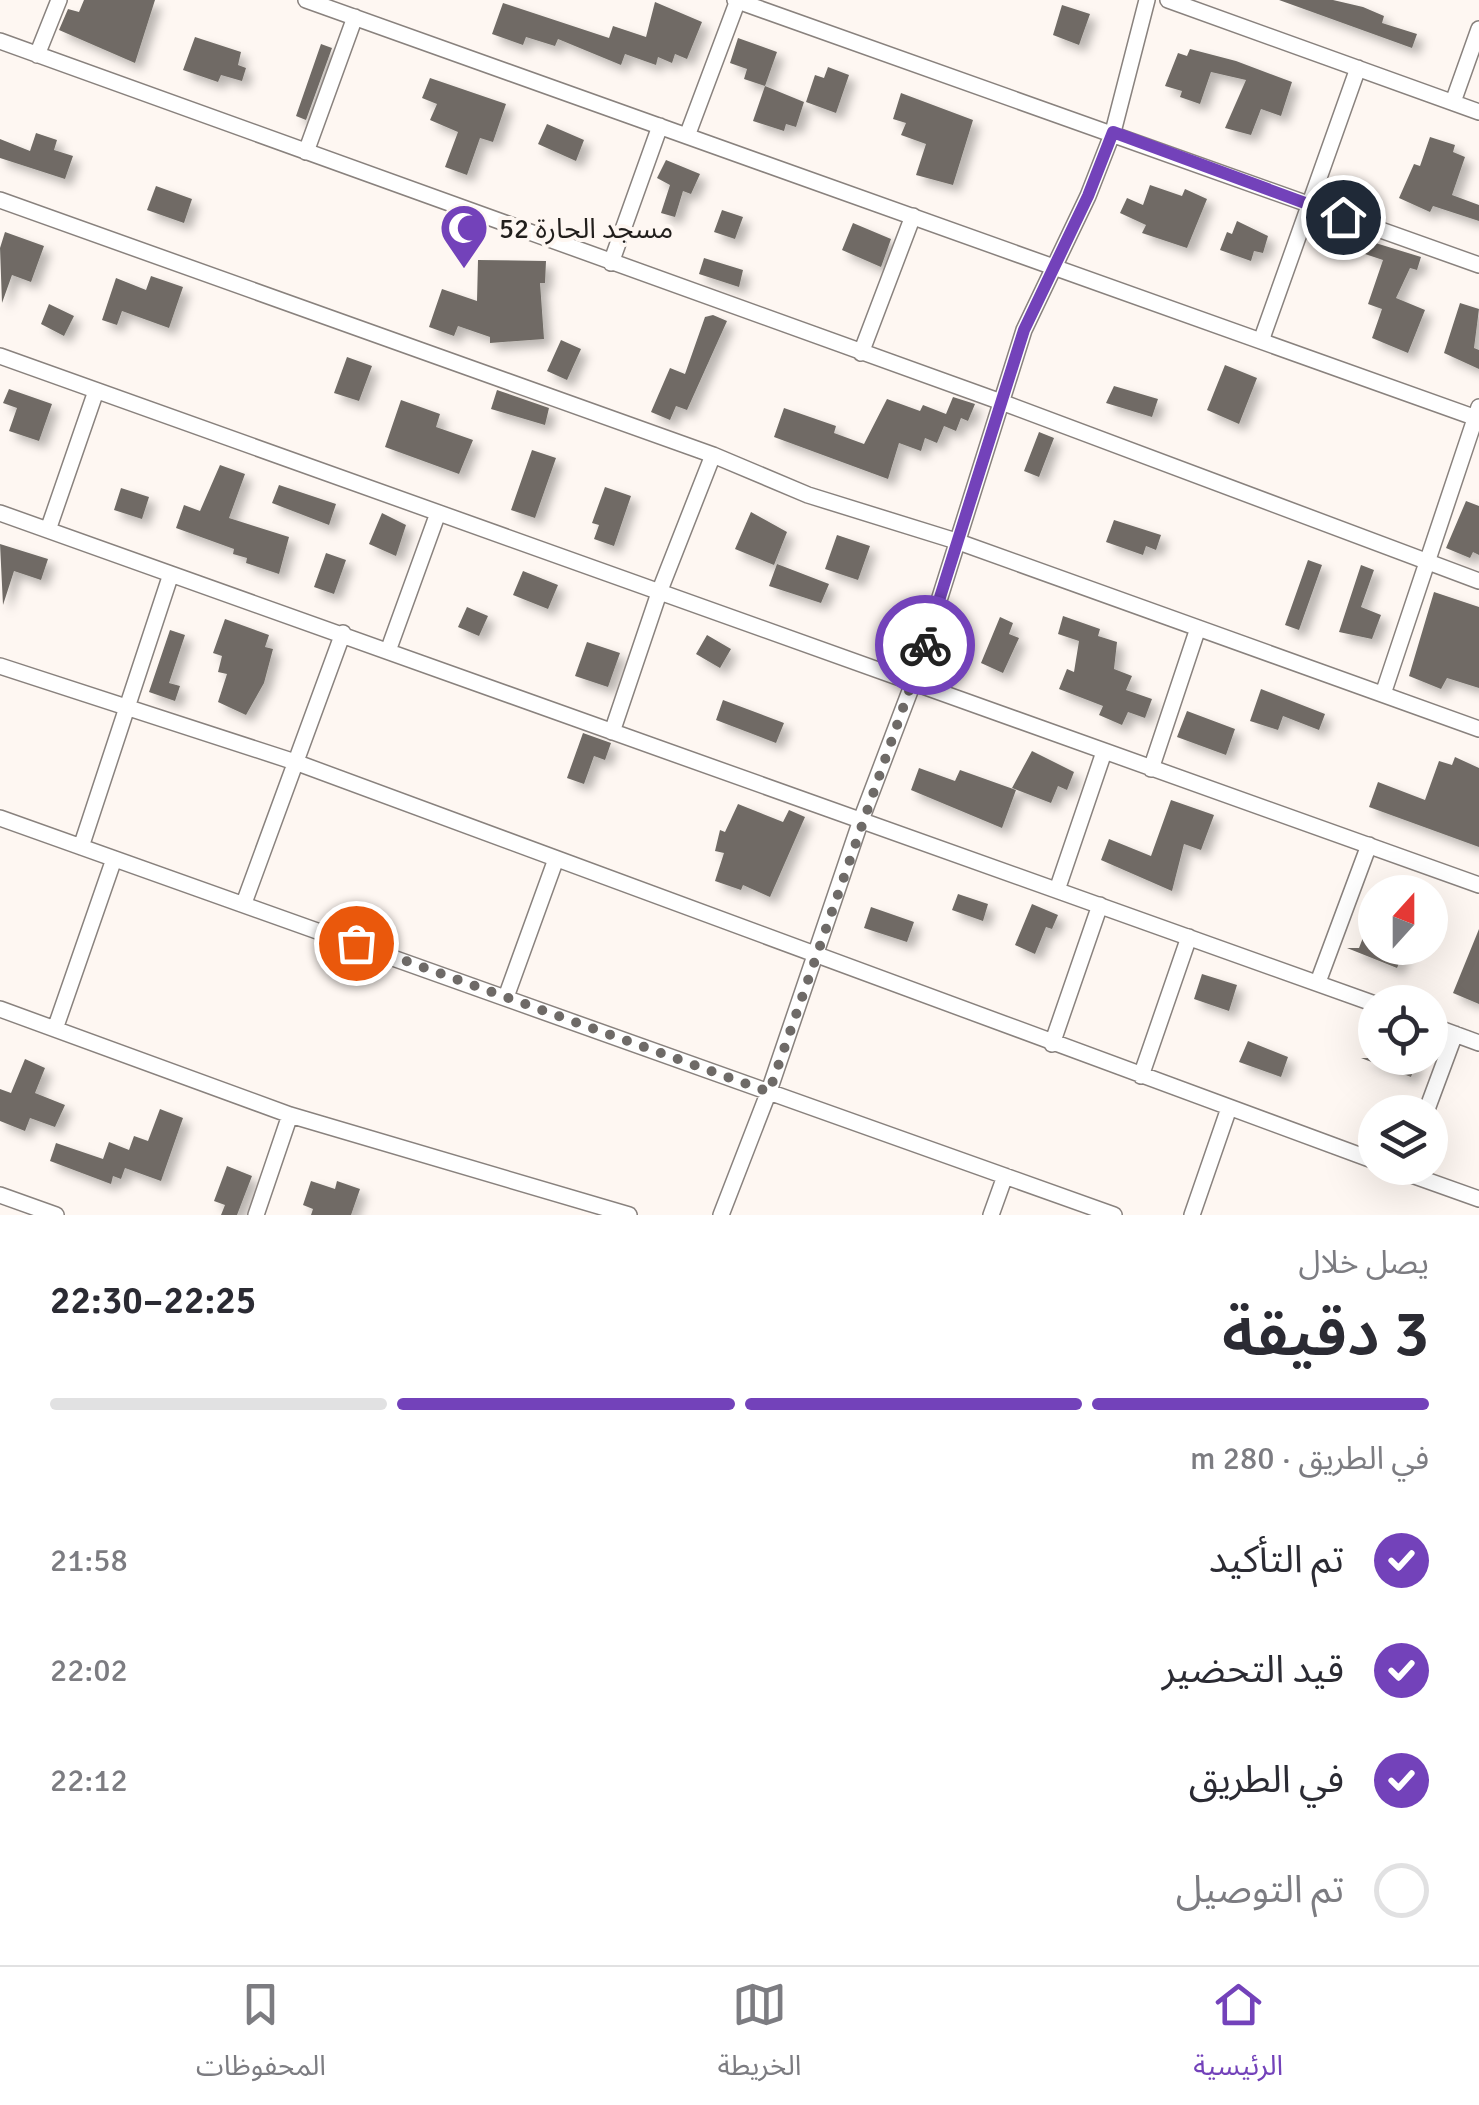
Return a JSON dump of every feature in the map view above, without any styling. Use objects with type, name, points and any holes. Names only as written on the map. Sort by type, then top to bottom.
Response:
[{"type":"street","points":[[37,55],[59,0]]},
{"type":"street","points":[[306,0],[1261,342],[1478,415],[1383,694]]},
{"type":"street","points":[[687,136],[736,0],[1479,265]]},
{"type":"street","points":[[720,1215],[769,1092],[862,820],[914,684],[1024,330],[1113,132],[1147,0]]},
{"type":"street","points":[[1168,0],[1479,112]]},
{"type":"street","points":[[306,152],[356,18]]},
{"type":"street","points":[[1453,102],[1479,29]]},
{"type":"street","points":[[0,41],[1004,404],[1479,581]]},
{"type":"street","points":[[1261,342],[1358,68]]},
{"type":"street","points":[[611,263],[660,126]]},
{"type":"street","points":[[0,200],[713,455],[808,495],[956,540],[1479,728]]},
{"type":"street","points":[[861,353],[913,216]]},
{"type":"street","points":[[0,356],[1479,885]]},
{"type":"street","points":[[48,530],[96,390]]},
{"type":"street","points":[[612,732],[660,590],[713,455]]},
{"type":"street","points":[[0,513],[1358,997]]},
{"type":"street","points":[[388,651],[438,513]]},
{"type":"street","points":[[81,846],[170,574]]},
{"type":"street","points":[[1152,768],[1198,628]]},
{"type":"street","points":[[244,903],[343,633]]},
{"type":"street","points":[[0,666],[294,762],[1358,1155]]},
{"type":"street","points":[[1057,890],[1104,752]]},
{"type":"street","points":[[0,818],[1114,1215]]},
{"type":"street","points":[[1318,982],[1369,845]]},
{"type":"street","points":[[55,1029],[114,859]]},
{"type":"street","points":[[506,997],[556,859]]},
{"type":"street","points":[[1052,1044],[1100,906]]},
{"type":"street","points":[[1141,1076],[1188,937]]},
{"type":"street","points":[[0,1010],[290,1115],[629,1215]]},
{"type":"street","points":[[1448,1031],[1479,1042]]},
{"type":"street","points":[[1432,1095],[1455,1034]]},
{"type":"street","points":[[1192,1215],[1228,1108]]},
{"type":"street","points":[[256,1215],[290,1115]]},
{"type":"street","points":[[991,1215],[1005,1176]]},
{"type":"street","points":[[1443,1185],[1479,1199]]},
{"type":"street","points":[[0,1195],[35,1212],[56,1215]]},
{"type":"building","points":[[84,0],[155,0],[135,63],[59,30],[68,9],[79,12]]},
{"type":"building","points":[[1279,0],[1333,0],[1363,7],[1384,16],[1382,23],[1417,34],[1412,48]]},
{"type":"building","points":[[655,2],[702,22],[687,59],[675,54],[672,63],[658,57],[656,65],[625,54],[621,65],[558,39],[555,46],[526,37],[523,45],[492,34],[503,3],[609,38],[613,26],[646,37]]},
{"type":"building","points":[[1062,5],[1090,14],[1079,45],[1053,35]]},
{"type":"building","points":[[195,37],[241,52],[238,65],[246,68],[242,81],[221,75],[218,82],[183,70]]},
{"type":"building","points":[[738,38],[777,52],[765,86],[744,79],[747,69],[730,63]]},
{"type":"building","points":[[321,44],[332,48],[306,120],[296,116]]},
{"type":"building","points":[[1190,49],[1292,82],[1281,116],[1261,109],[1251,135],[1225,128],[1246,80],[1211,72],[1200,104],[1180,97],[1182,91],[1165,86],[1178,53],[1187,56]]},
{"type":"building","points":[[828,67],[849,75],[836,113],[806,102],[815,75],[824,78]]},
{"type":"building","points":[[430,78],[506,104],[493,142],[480,138],[467,175],[445,167],[458,132],[430,120],[437,104],[422,98]]},
{"type":"building","points":[[765,86],[804,102],[796,127],[786,124],[784,131],[753,121]]},
{"type":"building","points":[[901,93],[973,120],[953,185],[916,175],[926,144],[901,135],[906,123],[893,119]]},
{"type":"building","points":[[547,124],[584,140],[576,161],[538,144]]},
{"type":"building","points":[[36,133],[57,140],[54,150],[73,156],[65,179],[0,158],[0,139],[30,151]]},
{"type":"building","points":[[1430,137],[1455,145],[1453,152],[1465,157],[1452,195],[1479,205],[1479,221],[1433,206],[1430,212],[1399,198],[1414,164],[1420,166]]},
{"type":"building","points":[[666,160],[700,174],[691,194],[683,191],[675,217],[661,213],[670,185],[657,178]]},
{"type":"building","points":[[1150,185],[1182,196],[1185,189],[1207,199],[1187,248],[1142,233],[1146,225],[1120,213],[1127,198],[1143,205]]},
{"type":"building","points":[[156,186],[192,199],[184,223],[147,210]]},
{"type":"building","points":[[722,210],[743,217],[735,239],[714,232]]},
{"type":"building","points":[[1237,221],[1268,236],[1263,253],[1254,251],[1251,261],[1220,250],[1227,232],[1232,234]]},
{"type":"building","points":[[853,223],[891,239],[881,267],[842,250]]},
{"type":"building","points":[[5,232],[44,246],[31,282],[12,275],[2,303],[0,248]]},
{"type":"building","points":[[1369,241],[1421,257],[1417,270],[1410,268],[1396,298],[1425,310],[1408,353],[1372,338],[1382,309],[1368,304],[1383,260],[1365,254]]},
{"type":"building","points":[[704,258],[743,270],[739,287],[699,274]]},
{"type":"building","points":[[478,260],[546,261],[545,283],[540,283],[544,339],[490,343],[490,337],[458,326],[454,336],[429,327],[442,289],[477,301]]},
{"type":"building","points":[[151,276],[183,287],[169,328],[122,311],[117,325],[102,320],[116,278],[146,290]]},
{"type":"building","points":[[1460,303],[1479,309],[1474,348],[1479,350],[1479,369],[1444,353]]},
{"type":"building","points":[[49,304],[74,316],[64,336],[41,324]]},
{"type":"building","points":[[713,315],[727,321],[687,410],[676,406],[670,420],[651,412],[670,368],[685,374],[705,317]]},
{"type":"building","points":[[561,340],[581,349],[567,380],[547,371]]},
{"type":"building","points":[[347,357],[372,366],[359,401],[334,393]]},
{"type":"building","points":[[1225,365],[1257,378],[1239,424],[1207,410]]},
{"type":"building","points":[[1114,386],[1158,399],[1152,417],[1106,403]]},
{"type":"building","points":[[9,389],[52,404],[39,441],[9,431],[17,408],[3,403]]},
{"type":"building","points":[[497,390],[549,408],[545,425],[491,409]]},
{"type":"building","points":[[953,397],[975,404],[968,421],[961,418],[956,431],[944,426],[937,443],[925,438],[921,451],[899,443],[888,479],[774,437],[784,408],[836,426],[834,433],[864,444],[887,399],[920,411],[923,405],[946,414]]},
{"type":"building","points":[[401,400],[440,414],[436,427],[473,440],[459,474],[385,447]]},
{"type":"building","points":[[1039,432],[1054,438],[1039,477],[1024,471]]},
{"type":"building","points":[[532,450],[556,458],[535,518],[511,510]]},
{"type":"building","points":[[220,465],[245,474],[229,518],[289,537],[279,574],[246,563],[247,558],[233,554],[234,549],[176,528],[184,505],[200,511]]},
{"type":"building","points":[[279,485],[336,504],[329,525],[272,503]]},
{"type":"building","points":[[605,487],[631,496],[614,546],[594,539],[599,525],[592,523]]},
{"type":"building","points":[[121,488],[149,497],[142,519],[114,510]]},
{"type":"building","points":[[1466,501],[1479,506],[1479,555],[1473,552],[1470,558],[1446,548]]},
{"type":"building","points":[[751,512],[787,532],[774,565],[735,549]]},
{"type":"building","points":[[382,513],[406,525],[396,556],[369,544]]},
{"type":"building","points":[[1114,520],[1161,535],[1156,550],[1146,546],[1143,555],[1106,542]]},
{"type":"building","points":[[837,535],[870,546],[858,580],[825,569]]},
{"type":"building","points":[[0,544],[48,559],[41,580],[14,571],[3,605]]},
{"type":"building","points":[[326,553],[346,560],[334,594],[314,587]]},
{"type":"building","points":[[1308,560],[1322,565],[1299,630],[1285,625]]},
{"type":"building","points":[[777,564],[829,584],[821,603],[769,586]]},
{"type":"building","points":[[1361,565],[1374,570],[1361,607],[1381,615],[1372,639],[1339,632]]},
{"type":"building","points":[[523,571],[558,585],[548,609],[513,595]]},
{"type":"building","points":[[1434,592],[1479,607],[1479,688],[1447,678],[1441,689],[1409,676]]},
{"type":"building","points":[[467,607],[488,616],[479,636],[458,627]]},
{"type":"building","points":[[1063,616],[1100,629],[1098,636],[1117,642],[1114,669],[1132,676],[1126,690],[1152,699],[1145,718],[1128,712],[1122,725],[1099,715],[1103,706],[1059,689],[1067,669],[1074,672],[1079,641],[1058,634]]},
{"type":"building","points":[[1000,617],[1013,623],[1009,634],[1019,638],[1003,673],[981,663]]},
{"type":"building","points":[[225,619],[269,635],[265,647],[273,649],[264,683],[246,715],[218,702],[227,674],[218,672],[222,656],[213,653]]},
{"type":"building","points":[[170,630],[185,635],[169,683],[180,686],[175,701],[149,692]]},
{"type":"building","points":[[707,635],[731,649],[720,668],[696,654]]},
{"type":"building","points":[[587,642],[620,653],[608,687],[575,676]]},
{"type":"building","points":[[1261,689],[1325,714],[1319,730],[1283,716],[1278,730],[1250,721]]},
{"type":"building","points":[[723,700],[784,723],[776,743],[716,720]]},
{"type":"building","points":[[1187,711],[1235,729],[1226,755],[1177,737]]},
{"type":"building","points":[[583,733],[611,743],[605,760],[594,756],[584,784],[567,778]]},
{"type":"building","points":[[1032,751],[1074,772],[1067,790],[1058,786],[1051,803],[1012,788]]},
{"type":"building","points":[[1455,757],[1479,768],[1479,847],[1369,807],[1378,782],[1425,800],[1439,761],[1452,765]]},
{"type":"building","points":[[919,768],[955,781],[960,770],[1016,790],[1002,828],[911,790]]},
{"type":"building","points":[[1171,800],[1214,815],[1201,850],[1184,844],[1172,891],[1101,860],[1109,839],[1151,856]]},
{"type":"building","points":[[738,804],[783,822],[789,810],[805,817],[770,897],[743,885],[741,890],[715,881],[724,853],[715,851],[720,830],[725,832]]},
{"type":"building","points":[[958,894],[988,904],[983,921],[952,910]]},
{"type":"building","points":[[1032,904],[1058,915],[1052,929],[1046,927],[1035,954],[1015,945]]},
{"type":"building","points":[[871,907],[914,922],[907,942],[864,928]]},
{"type":"building","points":[[1479,929],[1479,1004],[1453,993]]},
{"type":"building","points":[[1202,974],[1237,985],[1229,1011],[1194,999]]},
{"type":"building","points":[[1248,1041],[1288,1057],[1281,1077],[1239,1062]]},
{"type":"building","points":[[25,1059],[45,1068],[35,1093],[65,1105],[55,1127],[30,1118],[25,1131],[0,1121],[0,1089],[11,1093]]},
{"type":"building","points":[[160,1109],[183,1118],[161,1181],[125,1168],[121,1179],[113,1176],[111,1184],[50,1161],[56,1143],[103,1159],[109,1142],[129,1150],[134,1136],[148,1141]]},
{"type":"building","points":[[227,1166],[252,1176],[237,1215],[221,1215],[225,1205],[214,1201]]},
{"type":"building","points":[[311,1181],[335,1189],[337,1181],[360,1189],[351,1215],[311,1215],[313,1209],[303,1205]]},
{"type":"way so far","points":[[356,943],[769,1092],[925,645]]},
{"type":"place","name":"مسجد الحارة 52","points":[[464,270]]},
{"type":"route","points":[[925,645],[956,540],[1004,404],[1024,330],[1088,196],[1113,132],[1343,217]]}]
